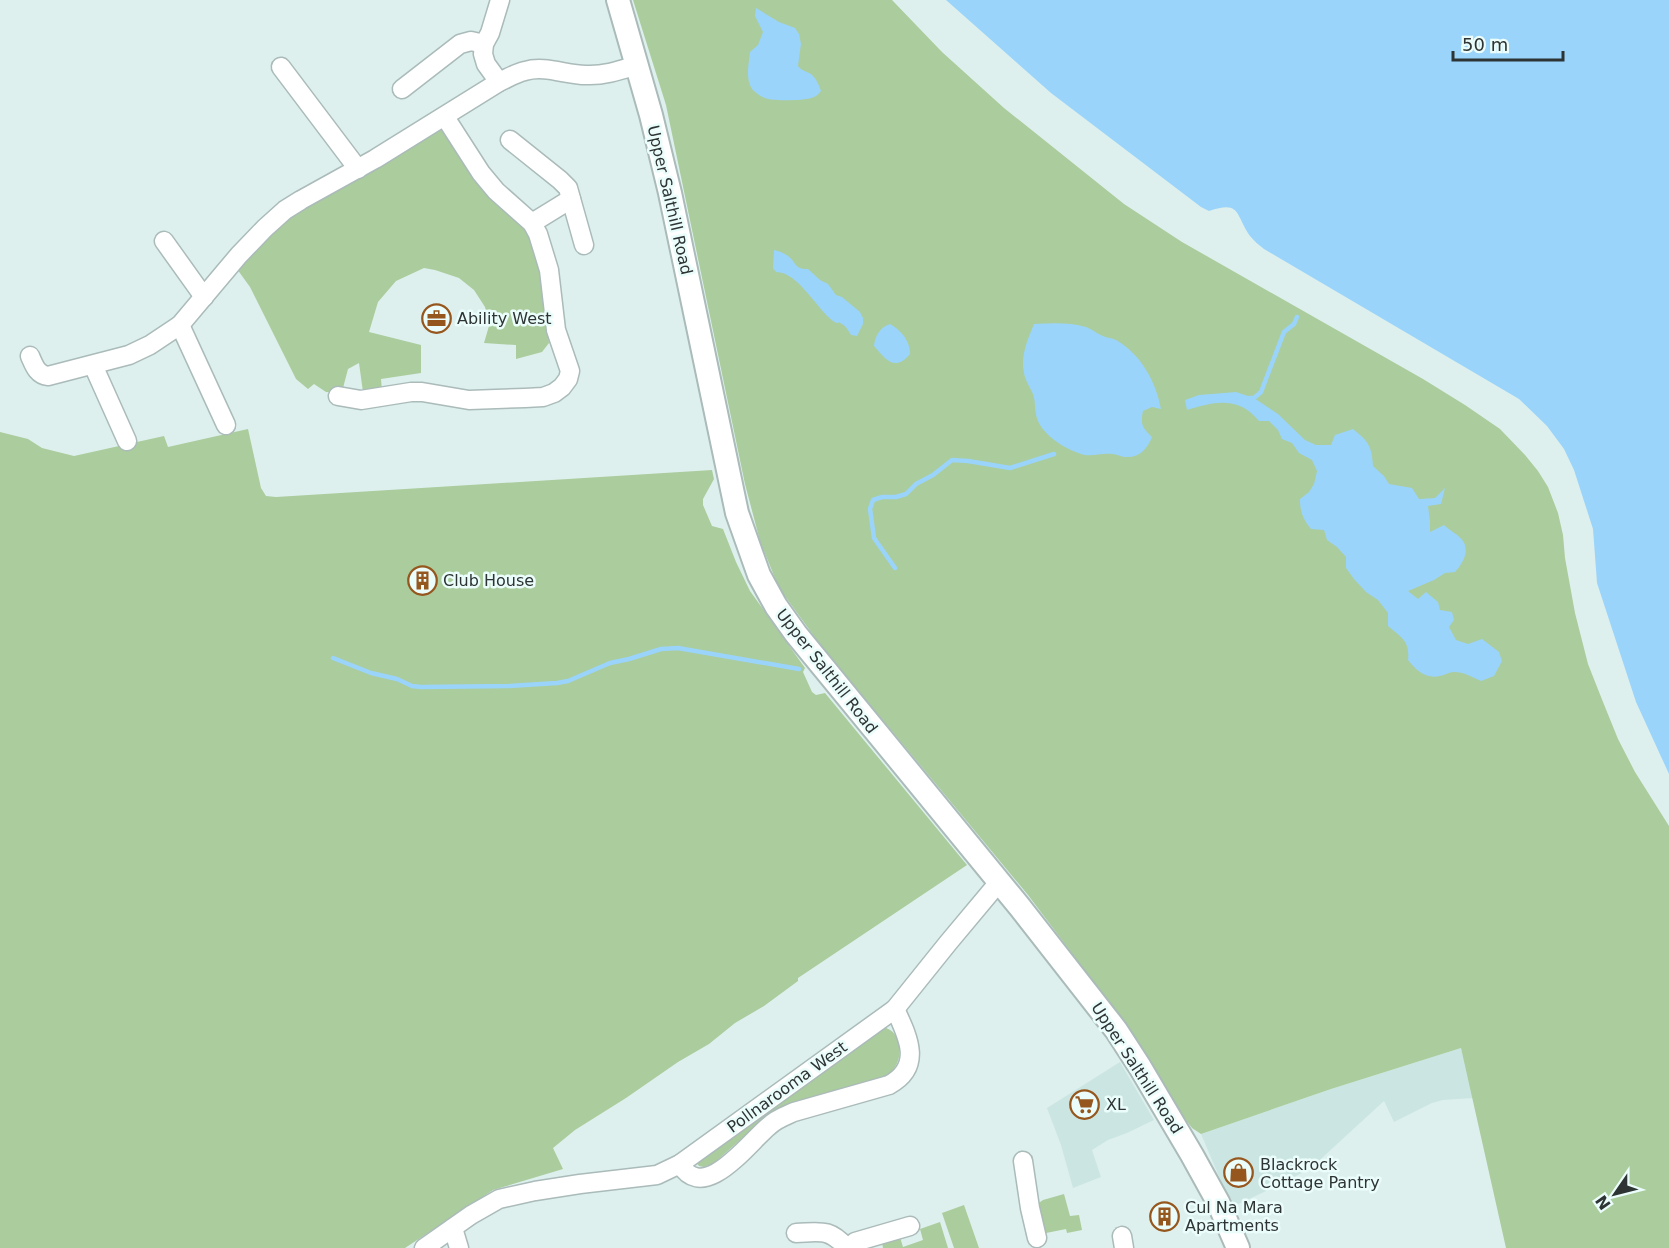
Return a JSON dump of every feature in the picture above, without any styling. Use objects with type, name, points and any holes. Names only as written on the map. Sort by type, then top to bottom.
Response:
[{"type":"main road","name":"Upper Salthill Road","points":[[618,0],[651,115],[670,193],[737,513],[759,575],[776,606],[796,634],[1059,955],[1116,1030],[1192,1155],[1218,1202],[1238,1248]]},
{"type":"street","points":[[499,82],[486,64],[483,54],[484,44],[490,33],[500,0]]},
{"type":"street","points":[[402,89],[460,44],[471,41],[484,44]]},
{"type":"street","points":[[30,356],[38,372],[43,375],[54,375],[140,351],[180,325],[239,255],[274,220],[301,200],[358,169],[499,82],[533,69],[575,75],[596,75],[637,65]]},
{"type":"street","points":[[280,67],[358,169]]},
{"type":"street","points":[[338,396],[361,400],[422,392],[469,400],[543,397],[554,393],[568,379],[570,371],[556,330],[549,270],[538,234],[532,223],[496,191],[481,173],[445,117]]},
{"type":"street","points":[[510,140],[568,188],[584,245]]},
{"type":"street","points":[[532,223],[571,199]]},
{"type":"street","points":[[164,241],[204,297]]},
{"type":"street","points":[[180,325],[226,425]]},
{"type":"street","points":[[93,365],[127,441]]},
{"type":"street","name":"Pollnarooma West","points":[[424,1248],[471,1215],[500,1199],[580,1184],[657,1175],[680,1164],[895,1009],[999,882]]},
{"type":"street","name":"Pollnarooma West","points":[[680,1164],[684,1172],[694,1176],[712,1176],[726,1167],[778,1119],[794,1112],[895,1082],[908,1066],[911,1056],[907,1035],[895,1009]]},
{"type":"street","points":[[1023,1161],[1037,1238]]},
{"type":"street","points":[[796,1233],[826,1232],[839,1239],[848,1248],[855,1242],[910,1226]]},
{"type":"street","points":[[453,1228],[459,1248]]},
{"type":"shaded area","points":[[1461,1048],[1474,1098],[1432,1103],[1394,1122],[1384,1101],[1311,1168],[1232,1207],[1201,1134],[1331,1089]]},
{"type":"shaded area","points":[[1120,1062],[1154,1120],[1108,1140],[1092,1150],[1101,1177],[1073,1188],[1061,1145],[1047,1108]]},
{"type":"green space","points":[[633,0],[892,0],[942,52],[1004,108],[1124,204],[1182,242],[1465,405],[1500,429],[1525,455],[1548,487],[1558,513],[1575,613],[1588,664],[1618,739],[1635,772],[1669,826],[1669,1248],[1506,1248],[1461,1048],[1331,1089],[1201,1134],[1192,1128],[1123,1021],[1028,895],[819,643],[779,588],[760,541],[745,484],[666,105]]},
{"type":"green space","points":[[442,130],[450,135],[525,226],[535,244],[542,267],[549,343],[542,352],[516,359],[516,345],[484,343],[489,326],[485,307],[474,290],[459,278],[424,268],[396,281],[378,302],[369,332],[421,345],[421,373],[381,379],[382,391],[363,392],[359,363],[348,369],[343,388],[338,393],[326,392],[314,384],[308,389],[296,379],[250,287],[237,269],[276,229],[298,211],[432,132]]},
{"type":"green space","points":[[248,429],[261,488],[266,496],[276,497],[712,470],[714,479],[703,499],[703,505],[712,526],[723,529],[750,591],[805,668],[803,672],[812,692],[816,695],[825,693],[967,865],[798,978],[798,981],[764,1006],[735,1023],[709,1044],[575,1130],[553,1148],[563,1169],[493,1190],[405,1248],[0,1248],[0,432],[28,439],[42,448],[74,456],[164,436],[168,447]]},
{"type":"green space","points":[[882,1027],[893,1032],[899,1042],[898,1061],[889,1074],[880,1080],[785,1106],[766,1117],[714,1163],[704,1167],[699,1166],[696,1162]]},
{"type":"green space","points":[[1064,1194],[1070,1216],[1079,1215],[1082,1230],[1067,1233],[1066,1229],[1046,1233],[1043,1237],[1036,1205],[1043,1200]]},
{"type":"green space","points":[[964,1205],[979,1248],[954,1248],[942,1213]]},
{"type":"green space","points":[[940,1222],[948,1248],[883,1248],[881,1238],[899,1234],[903,1247],[923,1240],[920,1229]]},
{"type":"water","points":[[946,0],[1669,0],[1669,774],[1636,702],[1597,583],[1593,529],[1574,470],[1564,449],[1547,426],[1519,399],[1264,249],[1250,236],[1232,208],[1209,211],[1201,207],[1051,93]]},
{"type":"water","points":[[756,8],[779,22],[795,28],[801,44],[798,66],[816,80],[821,91],[816,96],[798,100],[772,100],[752,89],[748,75],[750,52],[758,45],[763,32],[755,16]]},
{"type":"water","points":[[774,250],[788,256],[798,267],[808,269],[828,284],[836,295],[842,297],[860,312],[863,324],[857,336],[851,335],[843,325],[833,321],[792,278],[776,272],[773,268]]},
{"type":"water","points":[[1054,323],[1086,327],[1116,340],[1140,361],[1151,379],[1161,409],[1152,407],[1143,411],[1143,426],[1152,437],[1142,452],[1130,457],[1116,454],[1085,455],[1065,447],[1051,438],[1041,427],[1037,418],[1034,397],[1025,378],[1023,367],[1025,348],[1034,324]]},
{"type":"water","points":[[890,324],[902,333],[909,345],[910,354],[895,363],[887,359],[874,346],[879,332]]},
{"type":"water","points":[[1236,392],[1254,398],[1278,414],[1305,440],[1316,445],[1331,445],[1335,435],[1353,429],[1368,444],[1372,453],[1373,466],[1389,484],[1412,488],[1419,499],[1435,498],[1445,488],[1441,504],[1428,506],[1430,532],[1444,525],[1463,541],[1466,549],[1464,558],[1455,572],[1445,573],[1408,591],[1418,599],[1426,592],[1438,602],[1440,610],[1452,612],[1454,620],[1449,627],[1456,640],[1468,644],[1482,639],[1499,652],[1502,661],[1494,676],[1481,681],[1458,672],[1435,677],[1418,671],[1411,664],[1404,640],[1388,626],[1388,613],[1378,600],[1366,592],[1354,579],[1346,568],[1346,557],[1327,540],[1324,530],[1311,529],[1304,519],[1300,499],[1309,492],[1314,484],[1317,471],[1312,460],[1299,453],[1292,443],[1282,439],[1278,430],[1269,421],[1259,421],[1243,407],[1217,403],[1187,410],[1185,400],[1199,395]]},
{"type":"waterway","points":[[1249,398],[1254,398],[1261,392],[1284,332],[1294,324],[1297,317]]},
{"type":"waterway","points":[[895,568],[874,538],[870,509],[873,500],[906,494],[916,484],[933,475],[952,460],[1010,468],[1054,454]]},
{"type":"waterway","points":[[333,658],[371,673],[421,687],[557,683],[568,681],[610,663],[661,649],[678,648],[799,669]]},
{"type":"place","name":"Ability West","points":[[436,318]]},
{"type":"place","name":"Club House","points":[[422,580]]},
{"type":"place","name":"XL","points":[[1085,1104]]},
{"type":"place","name":"Blackrock Cottage Pantry","points":[[1239,1173]]},
{"type":"place","name":"Cul Na Mara Apartments","points":[[1164,1216]]}]
